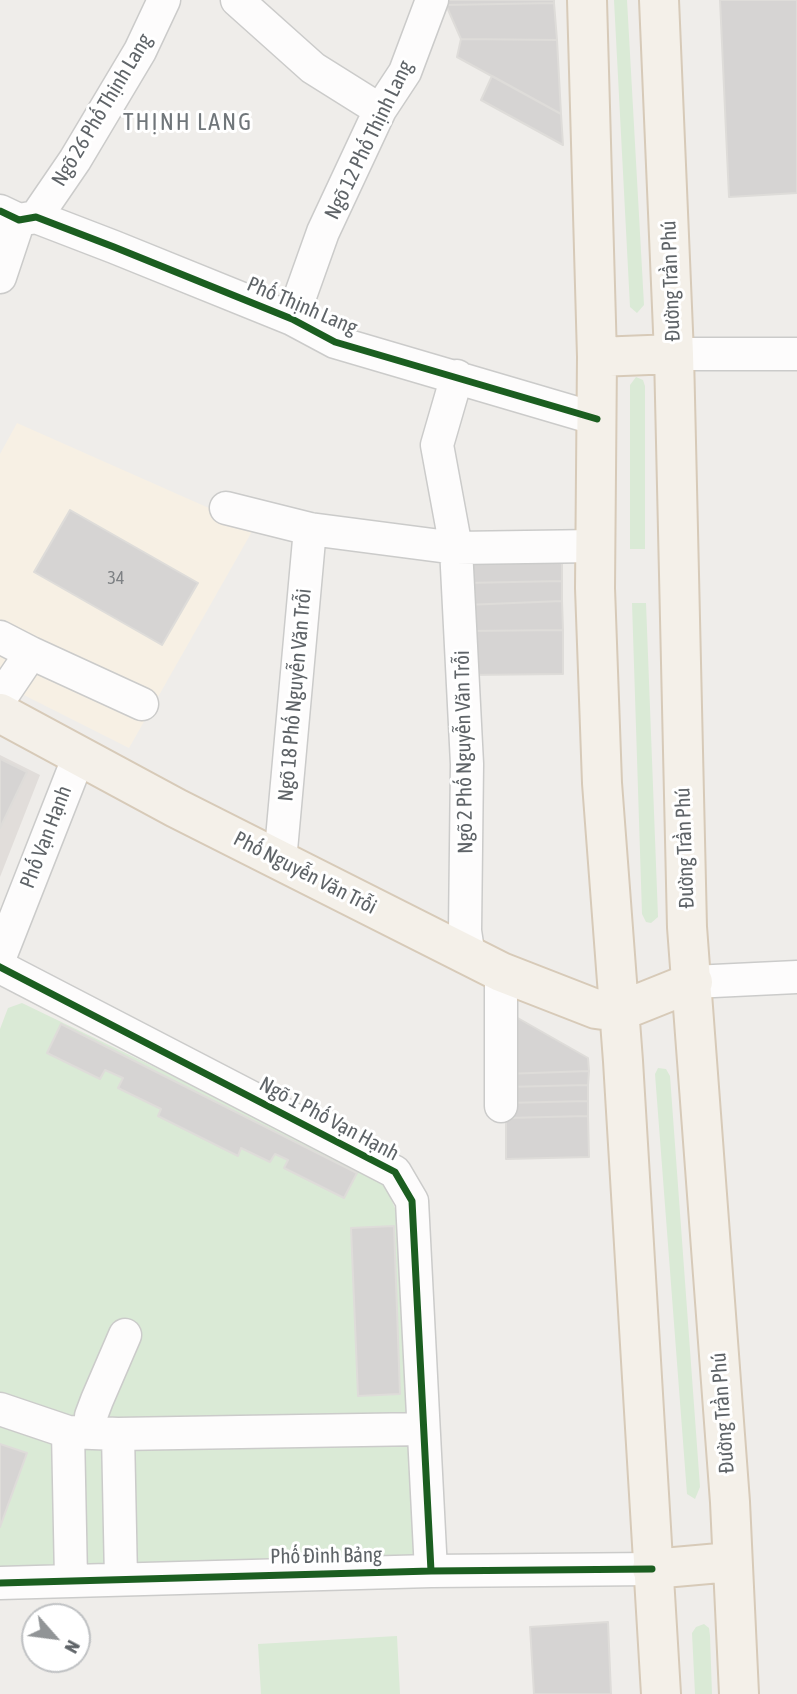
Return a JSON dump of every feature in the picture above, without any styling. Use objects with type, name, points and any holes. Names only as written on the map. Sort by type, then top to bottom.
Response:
[{"type":"main road","points":[[587,0],[597,357],[596,546],[603,783],[661,1694]]},
{"type":"main road","name":"Đường Trần Phú","points":[[659,0],[674,354],[686,900],[739,1694]]},
{"type":"main road","points":[[597,357],[674,354]]},
{"type":"main road","name":"Phố Nguyễn Văn Trỗi","points":[[0,713],[281,861],[485,964],[596,1009],[618,1012]]},
{"type":"main road","points":[[618,1012],[693,982]]},
{"type":"main road","points":[[652,1569],[732,1562]]},
{"type":"street","name":"Ngõ 26 Phố Thịnh Lang","points":[[0,277],[18,216],[75,160],[140,51],[164,0]]},
{"type":"street","points":[[237,0],[313,68],[380,110]]},
{"type":"street","name":"Ngõ 12 Phố Thịnh Lang","points":[[292,319],[323,232],[380,110],[405,72],[432,0]]},
{"type":"street","name":"Phố Thịnh Lang","points":[[18,216],[292,319],[335,342],[597,419]]},
{"type":"street","points":[[674,354],[797,354]]},
{"type":"street","name":"Ngõ 2 Phố Nguyễn Văn Trỗi","points":[[457,376],[437,445],[456,548],[467,764],[465,931],[485,964],[501,1106]]},
{"type":"street","points":[[226,508],[310,529],[456,548],[596,546]]},
{"type":"street","name":"Ngõ 18 Phố Nguyễn Văn Trỗi","points":[[281,861],[310,529]]},
{"type":"street","points":[[0,637],[142,704]]},
{"type":"street","points":[[0,699],[31,653]]},
{"type":"street","name":"Phố Vạn Hạnh","points":[[0,957],[79,756]]},
{"type":"street","name":"Ngõ 1 Phố Vạn Hạnh","points":[[0,967],[395,1172],[412,1201],[430,1571]]},
{"type":"street","points":[[693,982],[797,977]]},
{"type":"street","points":[[121,1579],[91,1416],[125,1335]]},
{"type":"street","points":[[0,1409],[92,1433],[423,1429]]},
{"type":"street","points":[[71,1579],[92,1433]]},
{"type":"street","name":"Phố Đình Bảng","points":[[0,1583],[430,1571],[652,1569]]},
{"type":"shaded area","points":[[17,423],[254,528],[129,748],[0,683],[0,454]]},
{"type":"shaded area","points":[[0,755],[40,775],[0,877]]},
{"type":"green space","points":[[614,0],[627,0],[644,305],[637,313],[630,307]]},
{"type":"green space","points":[[636,377],[643,380],[645,386],[645,549],[630,549],[630,385]]},
{"type":"green space","points":[[632,603],[646,603],[658,917],[651,923],[646,922],[642,914]]},
{"type":"green space","points":[[22,1003],[372,1172],[387,1188],[396,1211],[421,1563],[0,1568],[0,1029],[8,1008]]},
{"type":"green space","points":[[658,1068],[666,1069],[670,1076],[700,1487],[695,1499],[687,1494],[655,1074]]},
{"type":"green space","points":[[704,1624],[709,1628],[710,1636],[712,1694],[695,1694],[692,1633],[696,1627]]},
{"type":"green space","points":[[397,1636],[400,1694],[261,1694],[258,1644]]},
{"type":"building","points":[[446,0],[554,0],[554,3],[446,5]]},
{"type":"building","points":[[720,0],[797,0],[797,193],[729,197]]},
{"type":"building","points":[[554,3],[557,40],[461,39],[446,5]]},
{"type":"building","points":[[461,39],[557,40],[561,114],[457,57]]},
{"type":"building","points":[[492,76],[561,114],[563,145],[481,100]]},
{"type":"building","points":[[70,510],[198,583],[162,645],[34,572]]},
{"type":"building","points":[[562,555],[562,581],[465,583],[464,558]]},
{"type":"building","points":[[562,581],[562,601],[465,605],[465,583]]},
{"type":"building","points":[[562,601],[563,630],[466,631],[465,605]]},
{"type":"building","points":[[563,630],[563,674],[467,675],[466,631]]},
{"type":"building","points":[[0,759],[27,772],[0,828]]},
{"type":"building","points":[[516,1017],[588,1058],[589,1071],[504,1074]]},
{"type":"building","points":[[61,1024],[357,1173],[344,1198],[284,1168],[288,1160],[275,1154],[270,1162],[241,1148],[238,1156],[158,1116],[161,1109],[118,1088],[123,1078],[105,1070],[100,1079],[47,1053]]},
{"type":"building","points":[[589,1071],[588,1085],[505,1087],[504,1074]]},
{"type":"building","points":[[588,1085],[588,1101],[505,1103],[505,1087]]},
{"type":"building","points":[[588,1101],[588,1116],[506,1118],[505,1103]]},
{"type":"building","points":[[588,1116],[589,1157],[506,1159],[506,1118]]},
{"type":"building","points":[[394,1226],[400,1394],[358,1396],[351,1228]]},
{"type":"building","points":[[0,1444],[27,1453],[0,1527]]},
{"type":"building","points":[[608,1622],[611,1694],[534,1694],[530,1627]]},
{"type":"cycle path","points":[[0,211],[19,220],[36,217],[114,247],[292,319],[335,342],[597,419]]},
{"type":"cycle path","points":[[0,967],[395,1172],[412,1201],[431,1571]]},
{"type":"cycle path","points":[[0,1583],[431,1571],[652,1569]]},
{"type":"district","name":"THỊNH LANG","points":[[188,122]]}]
